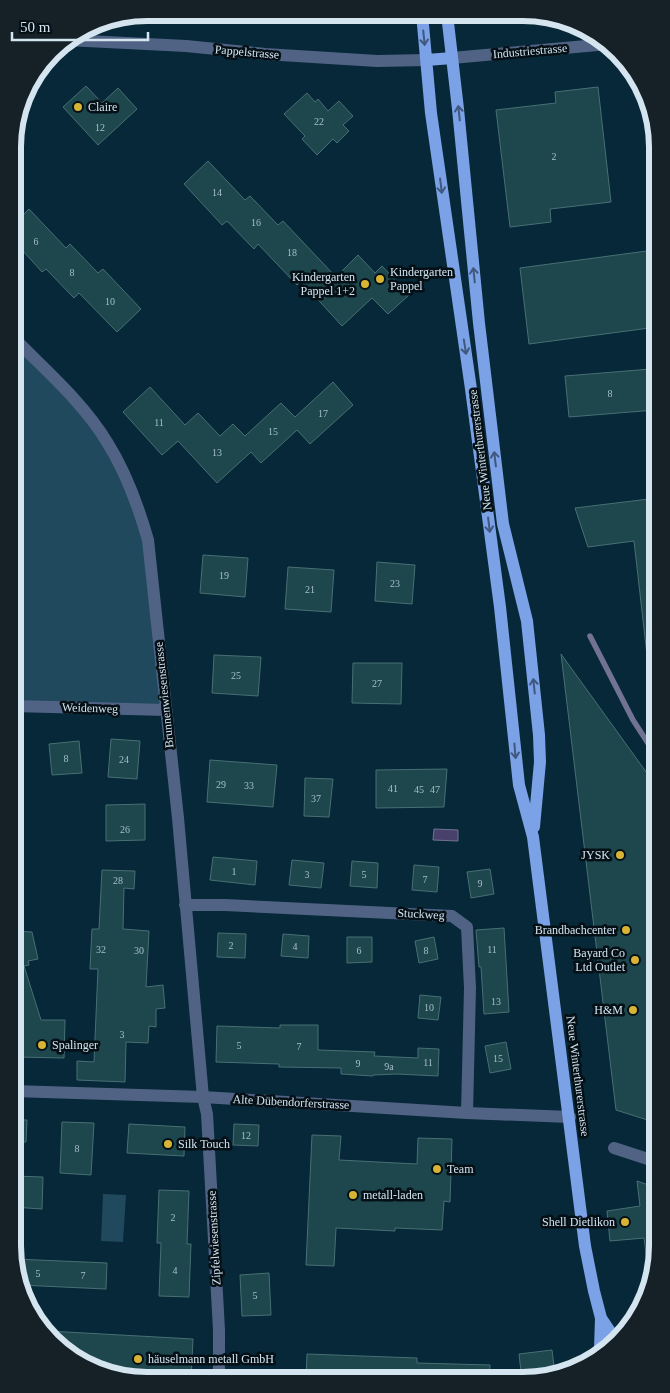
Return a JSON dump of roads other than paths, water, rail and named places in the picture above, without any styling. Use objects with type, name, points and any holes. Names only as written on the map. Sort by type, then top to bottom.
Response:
[{"type":"main road","name":"Neue Winterthurerstrasse","points":[[423,21],[431,112],[472,389],[500,607],[518,785],[533,837],[585,1246],[601,1318],[600,1346]]},
{"type":"main road","name":"Neue Winterthurerstrasse","points":[[448,21],[479,323],[503,524],[527,621],[539,734],[540,762],[533,837]]},
{"type":"main road","points":[[427,60],[452,58]]},
{"type":"main road","name":"Neue Winterthurerstrasse","points":[[601,1318],[612,1335]]},
{"type":"street","name":"Pappelstrasse","points":[[79,41],[186,46],[265,54],[395,62],[427,60]]},
{"type":"street","name":"Industriestrasse","points":[[452,58],[597,45]]},
{"type":"street","name":"Brunnenwiesenstrasse","points":[[22,345],[86,414],[107,440],[137,502],[148,540],[178,818],[203,1097]]},
{"type":"street","name":"Weidenweg","points":[[21,706],[166,710]]},
{"type":"street","name":"Stuckweg","points":[[185,905],[225,905],[452,916],[467,927],[470,988],[467,1112]]},
{"type":"street","name":"Alte Dübendorferstrasse","points":[[21,1091],[203,1097],[570,1117]]},
{"type":"street","name":"Zipfelwiesenstrasse","points":[[203,1097],[207,1114],[219,1372]]},
{"type":"street","points":[[614,1148],[648,1159]]},
{"type":"waterway","points":[[590,636],[633,720],[648,744]]},
{"type":"place","name":"Claire","points":[[78,107]]},
{"type":"place","name":"Kindergarten Pappel","points":[[380,279]]},
{"type":"place","name":"Kindergarten Pappel 1+2","points":[[365,284]]},
{"type":"place","name":"JYSK","points":[[620,855]]},
{"type":"place","name":"Brandbachcenter","points":[[626,930]]},
{"type":"place","name":"Bayard Co Ltd Outlet","points":[[635,960]]},
{"type":"place","name":"H&M","points":[[633,1010]]},
{"type":"place","name":"Spalinger","points":[[42,1045]]},
{"type":"place","name":"Silk Touch","points":[[168,1144]]},
{"type":"place","name":"Team","points":[[437,1169]]},
{"type":"place","name":"metall-laden","points":[[353,1195]]},
{"type":"place","name":"Shell Dietlikon","points":[[625,1222]]},
{"type":"place","name":"häuselmann metall GmbH","points":[[138,1359]]}]
